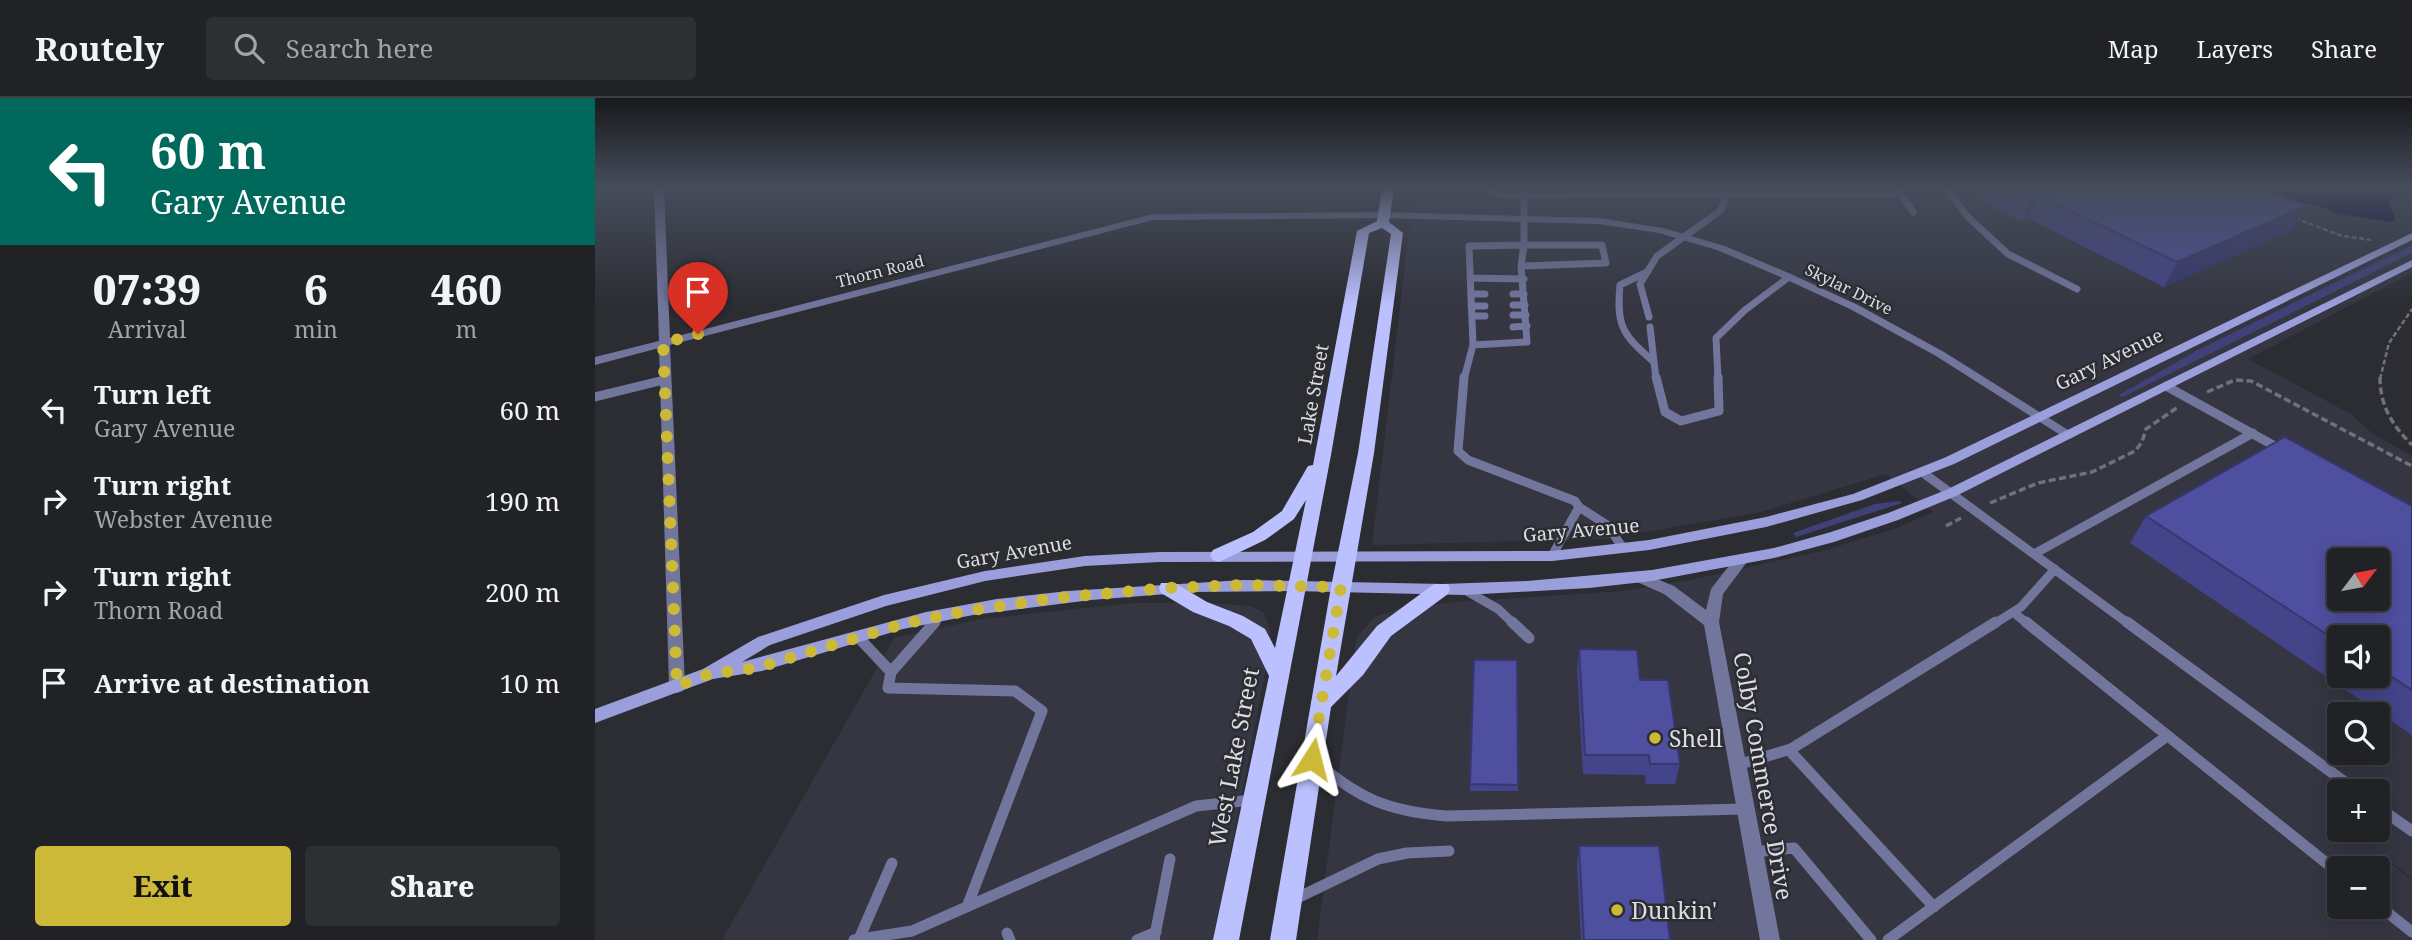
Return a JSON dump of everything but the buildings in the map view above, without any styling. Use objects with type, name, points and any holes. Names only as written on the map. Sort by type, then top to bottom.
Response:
[{"type":"main road","name":"Lake Street","points":[[1296,585],[1323,455],[1363,231],[1369,227]]},
{"type":"main road","points":[[1283,940],[1321,703],[1366,453],[1397,233],[1392,227]]},
{"type":"main road","name":"Gary Avenue","points":[[595,716],[709,674],[764,641],[884,601],[985,576],[1085,561],[1219,555],[1552,556],[1623,548],[1766,522],[1857,497],[1922,472],[2412,236]]},
{"type":"main road","name":"Gary Avenue","points":[[709,674],[756,668],[941,615],[1055,598],[1168,588],[1296,585],[1463,589],[1642,578],[1740,562],[1838,536],[1908,512],[1951,493],[2412,263]]},
{"type":"main road","points":[[1219,555],[1259,536],[1288,516],[1323,455]]},
{"type":"main road","name":"West Lake Street","points":[[1226,940],[1296,585]]},
{"type":"main road","points":[[1168,588],[1200,607],[1236,621],[1258,634],[1278,675]]},
{"type":"main road","points":[[1321,703],[1356,668],[1384,631],[1441,589]]},
{"type":"street","points":[[660,227],[677,686]]},
{"type":"street","name":"Thorn Road","points":[[596,362],[1117,227]]},
{"type":"street","name":"Skylar Drive","points":[[1642,227],[1721,248],[1854,307],[1940,354],[2070,435]]},
{"type":"street","name":"Colby Commerce Drive","points":[[1740,562],[1716,593],[1711,622],[1770,940]]},
{"type":"street","points":[[1642,578],[1669,590],[1711,622]]},
{"type":"lane","points":[[1473,345],[1527,342],[1521,266],[1524,245],[1523,227]]},
{"type":"lane","points":[[1649,317],[1640,284],[1657,256],[1697,227]]},
{"type":"lane","points":[[1979,227],[2008,254],[2077,289]]},
{"type":"lane","points":[[1521,266],[1606,263],[1602,245],[1469,246],[1473,345],[1462,386],[1458,451],[1468,460],[1575,500],[1579,507],[1607,525],[1623,548]]},
{"type":"lane","points":[[1647,272],[1620,285],[1617,314],[1622,335],[1654,362]]},
{"type":"lane","points":[[1650,327],[1660,398],[1665,412],[1681,421],[1720,411],[1716,338],[1745,310],[1789,277]]},
{"type":"lane","points":[[1470,278],[1524,279]]},
{"type":"lane","points":[[1471,294],[1485,294]]},
{"type":"lane","points":[[1513,294],[1524,294]]},
{"type":"lane","points":[[1513,305],[1525,305]]},
{"type":"lane","points":[[1471,306],[1485,306]]},
{"type":"lane","points":[[1513,315],[1526,315]]},
{"type":"lane","points":[[1472,316],[1485,316]]},
{"type":"lane","points":[[1513,327],[1527,326]]},
{"type":"lane","points":[[1472,328],[1485,328]]},
{"type":"lane","points":[[595,397],[664,380]]},
{"type":"lane","points":[[2166,386],[2287,452]]},
{"type":"lane","points":[[2034,554],[2253,433]]},
{"type":"lane","points":[[1922,472],[2341,779]]},
{"type":"lane","points":[[1552,556],[1579,507]]},
{"type":"lane","points":[[1737,765],[1789,750],[2013,612],[2055,569]]},
{"type":"lane","points":[[1463,589],[1506,615],[1529,638]]},
{"type":"lane","points":[[2013,612],[2327,864]]},
{"type":"lane","points":[[941,615],[891,672],[888,688],[1015,691],[1042,711],[967,907]]},
{"type":"lane","points":[[858,637],[891,672]]},
{"type":"lane","points":[[1888,940],[2167,736]]},
{"type":"lane","points":[[1789,750],[1934,906]]},
{"type":"lane","points":[[1312,759],[1360,798],[1410,813],[1446,816],[1745,809]]},
{"type":"lane","points":[[856,940],[912,931],[1171,816],[1212,802],[1254,800]]},
{"type":"lane","points":[[2390,815],[2412,831]]},
{"type":"lane","points":[[1753,852],[1794,848],[1871,940]]},
{"type":"lane","points":[[1288,902],[1378,859],[1407,853],[1449,851]]},
{"type":"lane","points":[[1137,940],[1155,936],[1170,859]]},
{"type":"lane","points":[[856,940],[892,863]]},
{"type":"lane","points":[[2390,915],[2412,932]]},
{"type":"path","points":[[2320,227],[2342,236],[2378,239]]},
{"type":"path","points":[[2412,309],[2392,335],[2382,359],[2379,378],[2382,407],[2395,429],[2412,445]]},
{"type":"path","points":[[2203,393],[2235,380],[2251,381],[2412,466]]},
{"type":"path","points":[[2001,498],[2038,483],[2092,472],[2135,451],[2142,442],[2146,429],[2177,407]]},
{"type":"shaded area","points":[[1409,227],[2412,227],[2412,273],[2248,359],[2351,414],[2373,434],[2412,456],[2412,878],[2390,862],[2390,856],[2382,856],[2364,842],[2390,842],[2390,779],[2327,779],[2327,842],[2364,842],[2381,856],[2327,856],[2327,919],[2390,919],[2390,863],[2412,880],[2412,940],[1317,940],[1356,639],[1374,617],[1401,608],[1624,591],[1690,580],[1822,551],[1897,528],[1933,512],[1886,474],[1761,512],[1605,539],[1372,545]]},
{"type":"shaded area","points":[[2412,245],[2412,253],[2123,397],[2119,395],[2196,351]]},
{"type":"shaded area","points":[[1899,501],[1902,503],[1796,537],[1793,533],[1875,504]]},
{"type":"shaded area","points":[[1135,603],[1251,606],[1264,613],[1270,629],[1271,641],[1214,940],[722,940],[894,638],[981,619]]},
{"type":"place","name":"Shell","points":[[1655,738]]},
{"type":"place","name":"Dunkin'","points":[[1617,910]]},
{"type":"route","points":[[698,334],[663,343],[677,686],[709,674],[756,668],[903,624],[960,612],[1055,598],[1168,588],[1240,585],[1341,587],[1312,759]]}]
